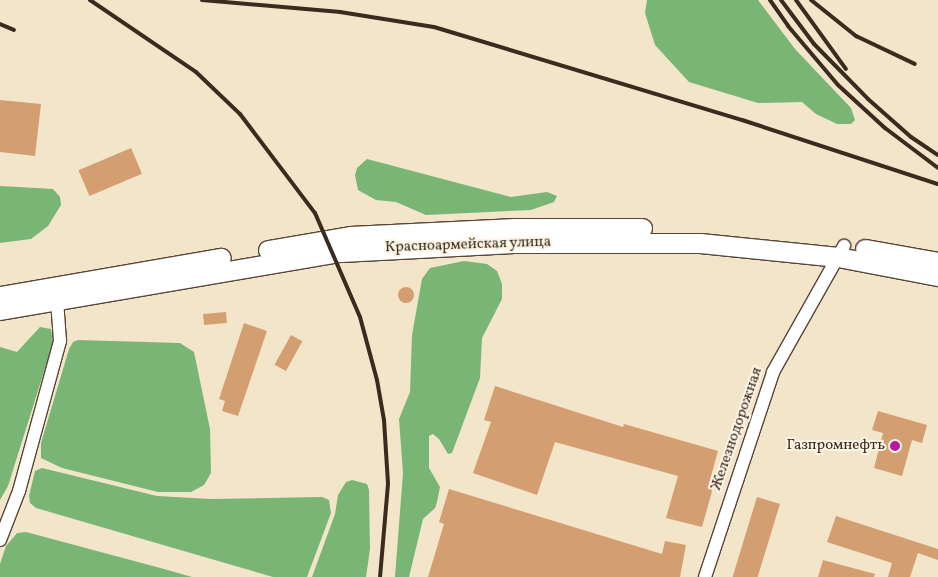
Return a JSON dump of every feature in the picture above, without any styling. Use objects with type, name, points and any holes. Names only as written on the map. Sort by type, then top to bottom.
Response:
[{"type":"main road","name":"Красноармейская улица","points":[[0,296],[350,236],[608,227],[736,233],[841,252],[938,276]]},
{"type":"main road","name":"Красноармейская улица","points":[[0,310],[286,260],[403,247],[666,241],[841,252],[938,262]]},
{"type":"street","name":"Железнодорожная","points":[[704,577],[773,372],[841,252]]},
{"type":"street","points":[[0,540],[19,491],[60,341],[57,300]]},
{"type":"green space","points":[[647,0],[758,0],[795,49],[851,108],[855,120],[851,124],[837,124],[816,114],[802,102],[758,103],[689,82],[655,45],[645,13]]},
{"type":"green space","points":[[367,159],[511,197],[547,192],[557,196],[554,202],[531,210],[426,215],[396,202],[376,200],[358,190],[355,175],[357,168]]},
{"type":"green space","points":[[0,186],[53,189],[60,197],[61,205],[48,226],[31,239],[0,243]]},
{"type":"green space","points":[[464,261],[487,264],[497,271],[502,284],[502,299],[482,338],[480,378],[452,453],[448,454],[439,439],[433,434],[429,436],[429,468],[440,487],[437,502],[435,508],[423,519],[409,577],[395,577],[403,473],[399,419],[410,392],[412,335],[422,279],[430,268]]},
{"type":"green space","points":[[40,327],[51,329],[53,343],[8,486],[0,500],[0,347],[17,352]]},
{"type":"green space","points":[[78,340],[180,343],[194,352],[210,429],[211,473],[204,485],[191,492],[158,492],[62,468],[41,458],[41,443],[69,349],[73,342]]},
{"type":"green space","points":[[42,468],[157,496],[211,499],[322,497],[329,500],[331,513],[307,577],[273,577],[36,508],[30,503],[29,496],[35,471]]},
{"type":"green space","points":[[352,480],[367,484],[369,490],[370,549],[366,577],[312,577],[335,514],[338,495],[346,482]]},
{"type":"green space","points":[[26,532],[192,577],[0,577],[0,564],[6,546],[17,533]]},
{"type":"building","points":[[0,100],[41,104],[35,156],[0,152]]},
{"type":"building","points":[[131,148],[142,174],[89,196],[79,170]]},
{"type":"building","points":[[403,287],[409,287],[414,292],[412,301],[403,303],[398,298],[398,292]]},
{"type":"building","points":[[226,312],[227,323],[204,325],[203,314]]},
{"type":"building","points":[[244,323],[267,331],[238,416],[222,411],[225,401],[219,399]]},
{"type":"building","points":[[291,335],[302,341],[286,371],[275,365]]},
{"type":"building","points":[[495,386],[623,427],[624,424],[718,451],[708,487],[713,488],[702,527],[666,518],[678,476],[555,442],[537,495],[473,473],[491,422],[484,420]]},
{"type":"building","name":"Газпромнефть","points":[[878,411],[927,425],[922,443],[912,440],[902,476],[874,468],[883,433],[872,430]]},
{"type":"building","points":[[449,489],[662,554],[665,541],[686,545],[680,577],[428,577],[444,524],[439,522]]},
{"type":"building","points":[[757,497],[780,504],[758,577],[733,577]]},
{"type":"building","points":[[836,516],[938,549],[938,560],[918,553],[910,577],[888,577],[892,563],[827,542]]},
{"type":"building","points":[[823,560],[875,574],[874,577],[818,577]]},
{"type":"railway","points":[[90,0],[196,72],[240,114],[315,213],[360,317],[377,380],[384,420],[388,484],[380,577]]},
{"type":"railway","points":[[202,0],[340,12],[434,27],[742,120],[938,184]]},
{"type":"railway","points":[[770,0],[788,26],[838,85],[885,128],[938,168]]},
{"type":"railway","points":[[781,0],[814,44],[868,99],[911,137],[938,155]]},
{"type":"railway","points":[[796,0],[846,69]]},
{"type":"railway","points":[[811,0],[856,36],[915,64]]},
{"type":"railway","points":[[0,24],[14,30]]},
{"type":"place","name":"Газпромнефть","points":[[895,446]]}]
